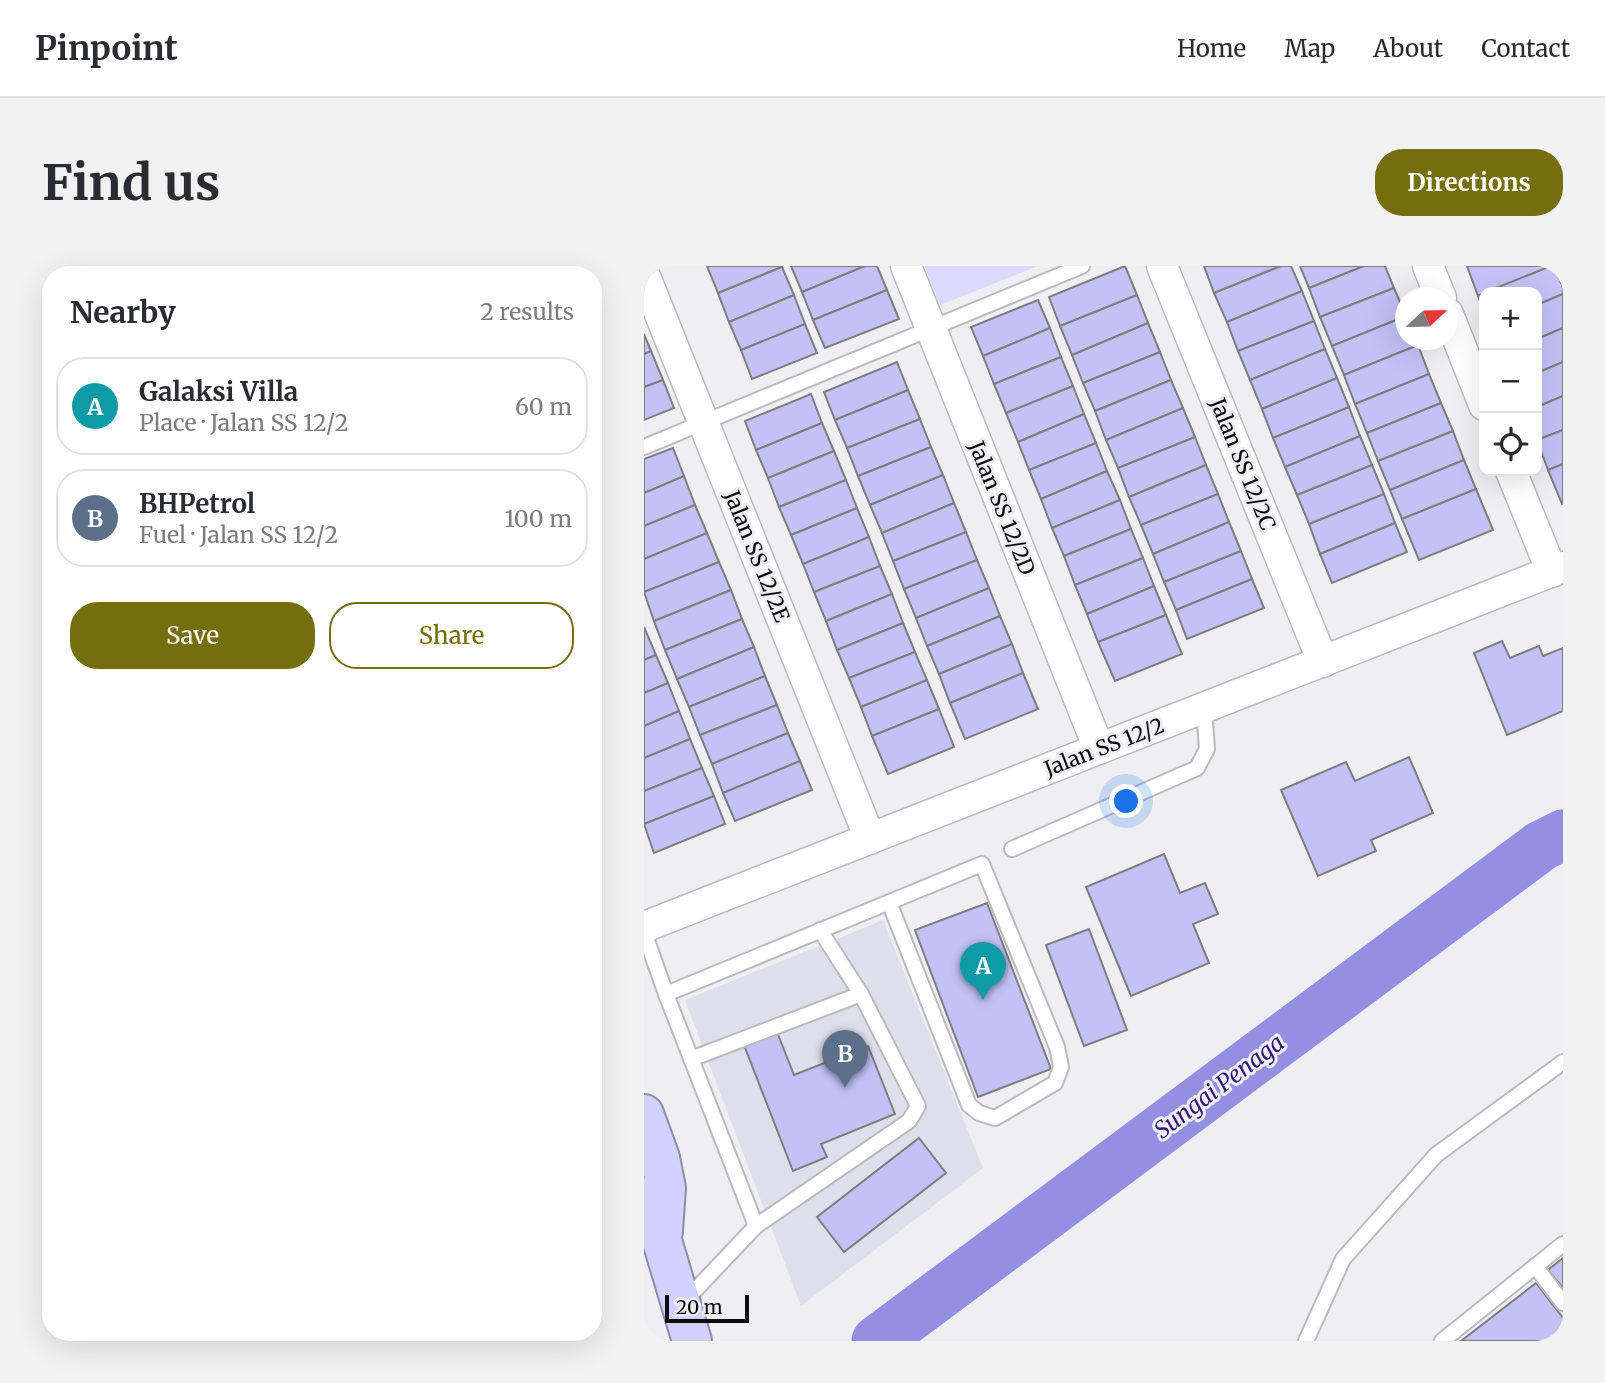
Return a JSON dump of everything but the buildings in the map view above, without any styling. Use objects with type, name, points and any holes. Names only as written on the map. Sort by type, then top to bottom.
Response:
[{"type":"highway","points":[[644,1114],[660,1158],[666,1188],[663,1244]]},
{"type":"highway","points":[[644,1197],[663,1244],[692,1341]]},
{"type":"street","name":"Jalan SS 12/2D","points":[[906,266],[1098,749]]},
{"type":"street","name":"Jalan SS 12/2C","points":[[1163,266],[1323,662]]},
{"type":"street","points":[[1428,266],[1437,287]]},
{"type":"street","name":"Jalan SS 12/2E","points":[[644,274],[870,839]]},
{"type":"street","points":[[1458,341],[1479,393]]},
{"type":"street","points":[[1513,476],[1557,570]]},
{"type":"street","name":"Jalan SS 12/2","points":[[644,929],[1557,570]]},
{"type":"lane","points":[[644,447],[1082,266]]},
{"type":"lane","points":[[1012,849],[1198,768],[1207,749],[1204,708]]},
{"type":"lane","points":[[666,994],[889,902],[982,864],[1057,1047],[1062,1068],[1055,1083],[995,1118],[969,1105],[889,902]]},
{"type":"lane","points":[[644,929],[666,994],[757,1226]]},
{"type":"lane","points":[[681,1305],[757,1226],[909,1121],[918,1106],[861,994],[821,930]]},
{"type":"lane","points":[[691,1059],[861,994]]},
{"type":"lane","points":[[1307,1341],[1343,1259],[1436,1155],[1563,1062]]},
{"type":"lane","points":[[1441,1341],[1563,1244]]},
{"type":"lane","points":[[1535,1266],[1563,1304]]},
{"type":"shaded area","points":[[924,266],[1038,266],[940,305]]},
{"type":"shaded area","points":[[883,920],[983,1168],[801,1306],[685,1000]]},
{"type":"waterway","name":"Sungai Penaga","points":[[877,1341],[1541,846],[1563,835]]},
{"type":"place","name":"Galaksi Villa","points":[[983,1000]]},
{"type":"place","name":"BHPetrol","points":[[845,1088]]}]
